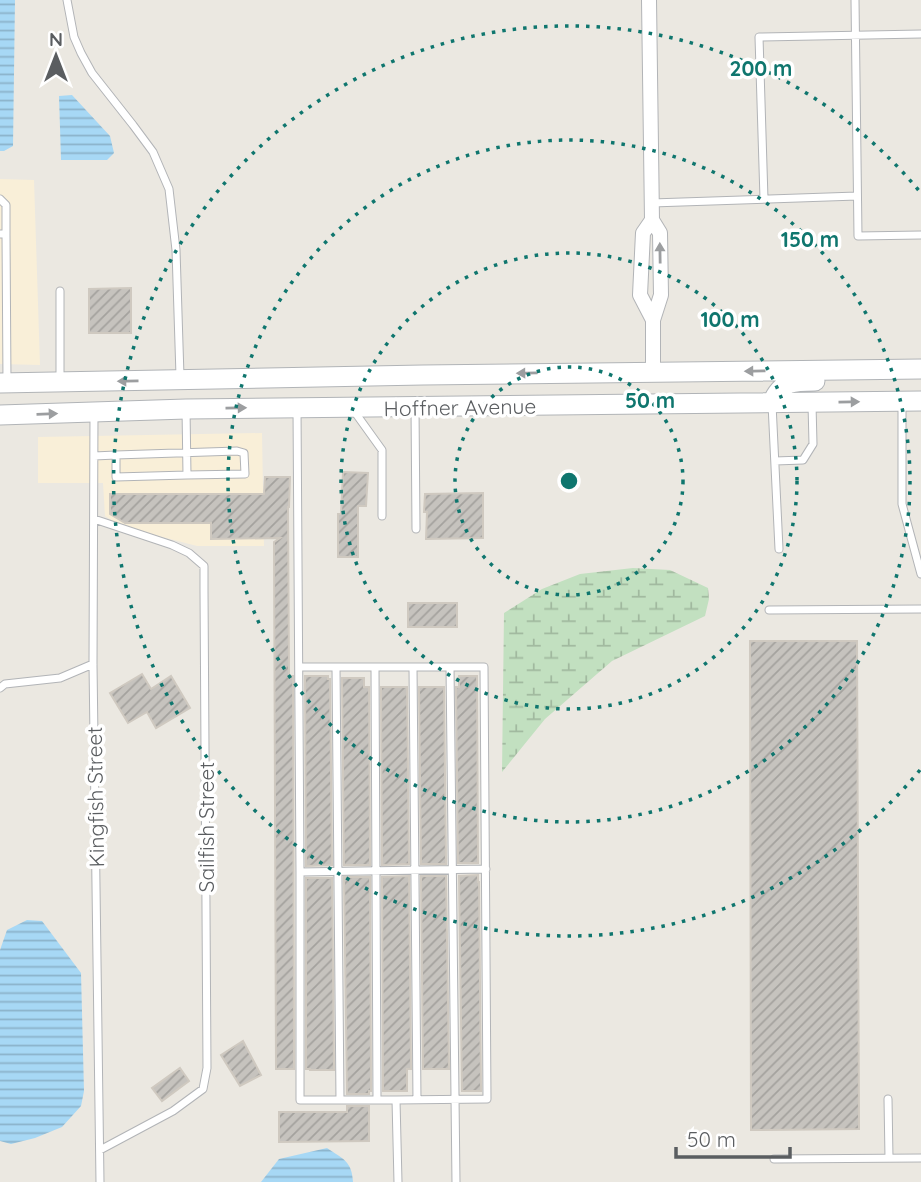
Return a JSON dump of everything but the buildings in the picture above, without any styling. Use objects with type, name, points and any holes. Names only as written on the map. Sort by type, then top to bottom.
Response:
[{"type":"main road","name":"Hoffner Avenue","points":[[4,383],[653,372],[918,375]]},
{"type":"main road","points":[[772,403],[777,392],[785,385],[804,381],[869,381],[918,375],[911,402]]},
{"type":"main road","points":[[186,409],[207,390],[341,387],[372,376]]},
{"type":"main road","points":[[94,412],[114,402],[151,402],[172,392],[180,381]]},
{"type":"main road","name":"Hoffner Avenue","points":[[0,415],[186,409],[911,402]]},
{"type":"street","points":[[649,0],[652,220],[660,233],[661,295],[653,320],[653,372]]},
{"type":"lane","points":[[66,0],[74,37],[81,53],[92,73],[153,152],[169,189],[176,250],[180,381]]},
{"type":"lane","points":[[855,0],[858,236],[921,235]]},
{"type":"lane","points":[[764,200],[759,37],[921,34]]},
{"type":"lane","points":[[652,203],[857,196]]},
{"type":"lane","points":[[0,199],[6,205],[3,234],[4,383]]},
{"type":"lane","points":[[60,290],[60,382]]},
{"type":"lane","points":[[911,402],[902,504],[921,574]]},
{"type":"lane","points":[[772,403],[779,549]]},
{"type":"lane","points":[[775,461],[803,460],[813,444],[812,403]]},
{"type":"lane","points":[[415,407],[416,530]]},
{"type":"lane","points":[[297,408],[300,1100],[487,1099],[485,667],[299,667]]},
{"type":"lane","points":[[352,408],[382,450],[382,516]]},
{"type":"lane","points":[[186,409],[187,475]]},
{"type":"lane","name":"Kingfish Street","points":[[94,412],[93,664],[100,1182]]},
{"type":"lane","points":[[94,456],[116,454],[186,451],[237,450],[244,453],[245,474],[117,477],[116,454]]},
{"type":"lane","name":"Sailfish Street","points":[[94,519],[172,545],[189,553],[204,566],[207,1068],[203,1089],[173,1111],[100,1150]]},
{"type":"lane","points":[[769,610],[921,610]]},
{"type":"lane","points":[[0,688],[5,684],[60,678],[93,664]]},
{"type":"lane","points":[[336,667],[340,1100]]},
{"type":"lane","points":[[375,667],[377,1100]]},
{"type":"lane","points":[[413,667],[416,1100]]},
{"type":"lane","points":[[450,667],[456,1182]]},
{"type":"lane","points":[[300,872],[486,869]]},
{"type":"lane","points":[[888,1099],[889,1158]]},
{"type":"lane","points":[[396,1100],[397,1182]]},
{"type":"lane","points":[[774,1159],[921,1158]]},
{"type":"shaded area","points":[[0,179],[34,180],[40,365],[0,364]]},
{"type":"shaded area","points":[[262,433],[264,546],[197,546],[123,527],[105,516],[103,483],[38,483],[38,437]]},
{"type":"green space","points":[[633,568],[670,570],[708,588],[709,599],[705,616],[612,661],[545,719],[502,772],[504,613],[542,589],[580,574]]},
{"type":"water","points":[[0,0],[15,0],[13,146],[4,151],[0,151]]},
{"type":"water","points":[[72,95],[110,136],[114,153],[107,160],[61,160],[59,96]]},
{"type":"water","points":[[27,920],[42,921],[81,973],[84,1091],[81,1106],[62,1127],[11,1144],[0,1141],[0,950],[7,930]]},
{"type":"water","points":[[327,1148],[349,1165],[353,1182],[261,1182],[279,1159]]}]
